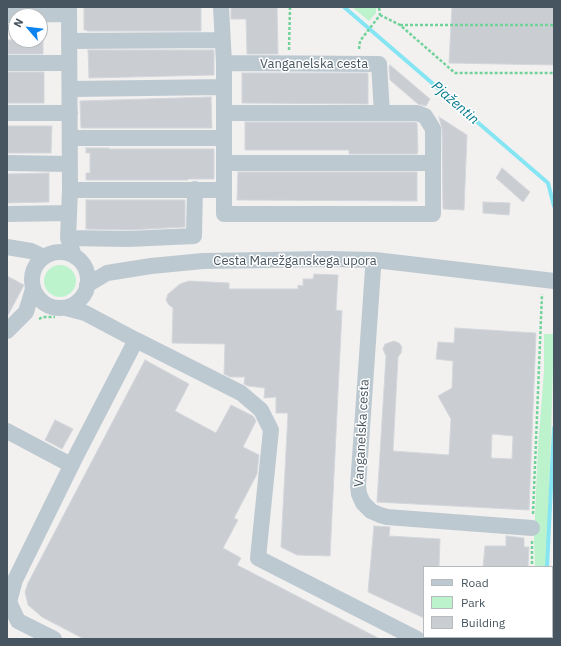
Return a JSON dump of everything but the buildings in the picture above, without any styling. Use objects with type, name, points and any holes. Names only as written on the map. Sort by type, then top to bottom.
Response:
[{"type":"street","points":[[221,7],[224,63],[224,87],[224,113],[224,138],[225,163],[224,214],[433,214],[433,129],[425,116],[417,113],[224,113]]},
{"type":"street","points":[[7,15],[69,11],[70,190],[68,238],[87,274],[85,313]]},
{"type":"street","points":[[69,40],[222,40]]},
{"type":"street","points":[[7,64],[69,63]]},
{"type":"street","name":"Vanganelska cesta","points":[[224,63],[379,64],[382,113]]},
{"type":"street","points":[[70,89],[224,87]]},
{"type":"street","points":[[7,113],[70,113]]},
{"type":"street","points":[[70,138],[224,138]]},
{"type":"street","points":[[7,163],[70,164]]},
{"type":"street","points":[[225,163],[432,163]]},
{"type":"street","points":[[195,189],[194,236],[128,239],[68,238],[51,254],[38,262],[33,270],[31,280],[33,289],[38,299],[46,305],[63,312],[85,313],[242,392],[261,410],[271,430],[258,558],[417,639]]},
{"type":"street","points":[[70,190],[224,190]]},
{"type":"street","points":[[7,214],[69,213]]},
{"type":"street","points":[[11,247],[31,252],[51,254],[66,253],[79,261]]},
{"type":"street","points":[[11,247],[33,270]]},
{"type":"street","name":"Cesta Marežganskega upora","points":[[85,291],[107,273],[151,266],[203,261],[328,259],[375,260],[548,280]]},
{"type":"street","name":"Vanganelska cesta","points":[[375,260],[373,269],[358,486],[359,494],[364,503],[371,511],[388,517],[532,528]]},
{"type":"street","name":"Cesta Marežganskega upora","points":[[79,261],[107,273]]},
{"type":"street","points":[[30,317],[33,289]]},
{"type":"street","points":[[63,312],[78,302],[85,291]]},
{"type":"street","points":[[7,331],[46,305]]},
{"type":"street","points":[[54,639],[18,621],[9,602],[15,580],[71,465],[136,340]]},
{"type":"street","points":[[7,431],[71,465]]},
{"type":"path","points":[[289,64],[290,7]]},
{"type":"path","points":[[360,40],[380,15],[379,7]]},
{"type":"path","points":[[380,15],[400,25],[455,73],[554,73]]},
{"type":"path","points":[[400,25],[554,25]]},
{"type":"path","points":[[532,566],[532,528],[548,280]]},
{"type":"path","points":[[30,317],[43,317],[63,312]]},
{"type":"green space","points":[[352,7],[376,7],[376,13],[369,21]]},
{"type":"green space","points":[[57,265],[63,265],[72,269],[76,281],[72,293],[63,297],[57,297],[48,293],[44,284],[44,278],[48,269]]},
{"type":"green space","points":[[544,334],[554,334],[547,566],[535,566],[534,538],[538,447],[544,371]]},
{"type":"waterway","name":"Pjažentin","points":[[344,7],[548,183],[554,206]]},
{"type":"waterway","name":"Pjažentin","points":[[547,566],[554,428]]},
{"type":"waterway","name":"Pjažentin","points":[[553,610],[554,617]]}]
